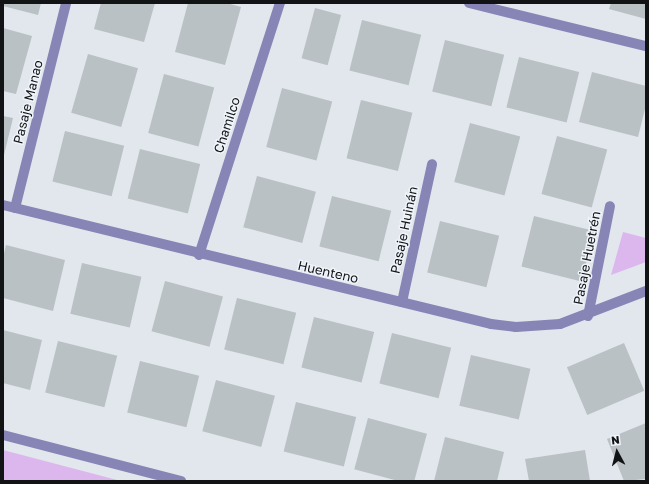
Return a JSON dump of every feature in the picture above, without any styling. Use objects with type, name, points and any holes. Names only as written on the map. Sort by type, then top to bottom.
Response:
[{"type":"street","name":"Pasaje Manao","points":[[15,208],[66,3]]},
{"type":"street","name":"Chamilco","points":[[199,255],[280,3]]},
{"type":"street","points":[[469,3],[646,46]]},
{"type":"street","name":"Pasaje Huinán","points":[[402,302],[432,164]]},
{"type":"street","name":"Huenteno","points":[[3,205],[199,255],[516,327],[560,324],[588,316],[646,291]]},
{"type":"street","name":"Pasaje Huetrén","points":[[588,316],[610,206]]},
{"type":"street","points":[[3,435],[181,481]]},
{"type":"shaded area","points":[[623,232],[646,238],[646,262],[611,275]]},
{"type":"shaded area","points":[[3,450],[121,481],[3,481]]},
{"type":"building","points":[[3,3],[41,3],[38,15],[3,6]]},
{"type":"building","points":[[101,3],[155,3],[144,42],[94,29]]},
{"type":"building","points":[[188,3],[227,3],[241,7],[225,65],[175,52]]},
{"type":"building","points":[[611,3],[646,3],[646,19],[609,9]]},
{"type":"building","points":[[315,8],[341,15],[328,65],[302,58]]},
{"type":"building","points":[[362,20],[421,35],[409,85],[349,70]]},
{"type":"building","points":[[3,28],[32,36],[16,94],[3,91]]},
{"type":"building","points":[[445,40],[504,55],[491,106],[432,91]]},
{"type":"building","points":[[88,54],[138,68],[121,127],[71,113]]},
{"type":"building","points":[[519,57],[579,72],[567,122],[506,107]]},
{"type":"building","points":[[592,72],[646,86],[646,105],[638,137],[579,122]]},
{"type":"building","points":[[164,74],[214,87],[198,146],[148,133]]},
{"type":"building","points":[[282,88],[332,101],[316,160],[266,147]]},
{"type":"building","points":[[361,100],[412,113],[398,171],[346,158]]},
{"type":"building","points":[[3,116],[13,118],[4,155],[3,155]]},
{"type":"building","points":[[470,123],[520,136],[504,195],[454,182]]},
{"type":"building","points":[[65,131],[124,146],[112,196],[52,181]]},
{"type":"building","points":[[557,136],[607,149],[592,207],[541,194]]},
{"type":"building","points":[[140,149],[200,164],[188,213],[128,198]]},
{"type":"building","points":[[257,176],[316,192],[302,243],[243,227]]},
{"type":"building","points":[[332,196],[391,211],[379,261],[319,246]]},
{"type":"building","points":[[534,216],[594,231],[582,281],[521,266]]},
{"type":"building","points":[[440,221],[499,236],[486,287],[427,272]]},
{"type":"building","points":[[6,245],[65,260],[53,311],[3,298],[3,258]]},
{"type":"building","points":[[82,263],[141,277],[130,327],[70,314]]},
{"type":"building","points":[[165,281],[223,297],[209,347],[152,331]]},
{"type":"building","points":[[237,298],[296,313],[283,364],[224,349]]},
{"type":"building","points":[[314,317],[374,332],[362,382],[301,367]]},
{"type":"building","points":[[3,330],[42,340],[30,390],[3,383]]},
{"type":"building","points":[[392,333],[451,348],[439,398],[379,383]]},
{"type":"building","points":[[58,341],[117,356],[104,407],[45,392]]},
{"type":"building","points":[[624,343],[644,391],[587,415],[567,367]]},
{"type":"building","points":[[471,355],[530,369],[519,419],[459,406]]},
{"type":"building","points":[[140,361],[199,376],[186,427],[127,412]]},
{"type":"building","points":[[216,380],[275,396],[261,447],[202,431]]},
{"type":"building","points":[[296,402],[356,417],[344,466],[284,451]]},
{"type":"building","points":[[368,418],[427,434],[414,481],[398,481],[354,469]]},
{"type":"building","points":[[646,423],[646,479],[624,481],[607,439]]},
{"type":"building","points":[[445,437],[504,452],[497,481],[434,481]]},
{"type":"building","points":[[585,450],[590,481],[529,481],[525,459]]}]
